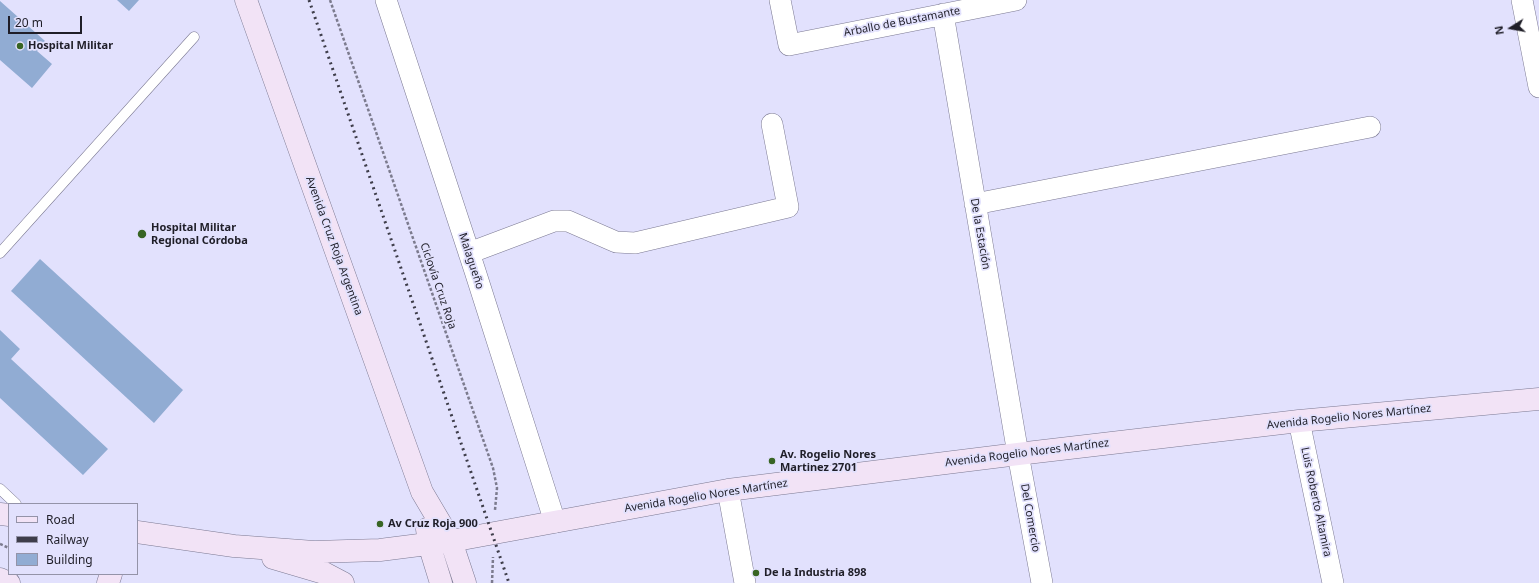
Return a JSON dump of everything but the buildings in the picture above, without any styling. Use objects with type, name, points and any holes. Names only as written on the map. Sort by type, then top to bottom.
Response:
[{"type":"main road","name":"Avenida Cruz Roja Argentina","points":[[246,0],[422,492],[451,541],[465,583]]},
{"type":"main road","name":"Avenida Rogelio Nores Martínez","points":[[147,533],[234,546],[314,552],[380,550],[451,541],[728,490],[1299,421],[1539,399]]},
{"type":"main road","name":"Avenida Cruz Roja Argentina","points":[[422,492],[429,544],[441,583]]},
{"type":"main road","points":[[138,543],[147,533]]},
{"type":"main road","points":[[234,546],[324,573],[343,583]]},
{"type":"main road","points":[[0,579],[9,583]]},
{"type":"street","name":"Malagueño","points":[[386,0],[555,522]]},
{"type":"street","name":"Arballo de Bustamante","points":[[780,0],[789,45],[1016,0]]},
{"type":"street","points":[[1522,0],[1539,87]]},
{"type":"street","name":"De la Estación","points":[[943,14],[1018,454]]},
{"type":"street","points":[[469,253],[554,221],[568,221],[616,242],[635,243],[788,207],[772,124]]},
{"type":"street","points":[[975,204],[1370,127]]},
{"type":"street","name":"Luis Roberto Altamira","points":[[1299,421],[1333,583]]},
{"type":"street","name":"Del Comercio","points":[[1018,454],[1042,583]]},
{"type":"street","points":[[728,490],[745,583]]},
{"type":"lane","points":[[0,253],[194,37]]},
{"type":"lane","points":[[0,489],[15,503]]},
{"type":"path","name":"Ciclovía Cruz Roja","points":[[330,0],[493,468],[497,488],[492,583]]},
{"type":"railway","points":[[309,0],[509,583]]},
{"type":"place","name":"Hospital Militar","points":[[20,46]]},
{"type":"place","name":"Hospital Militar Regional Córdoba","points":[[142,234]]},
{"type":"place","name":"Av. Rogelio Nores Martinez 2701","points":[[772,461]]},
{"type":"place","name":"Av Cruz Roja 900","points":[[380,524]]},
{"type":"place","name":"De la Industria 898","points":[[756,573]]}]
